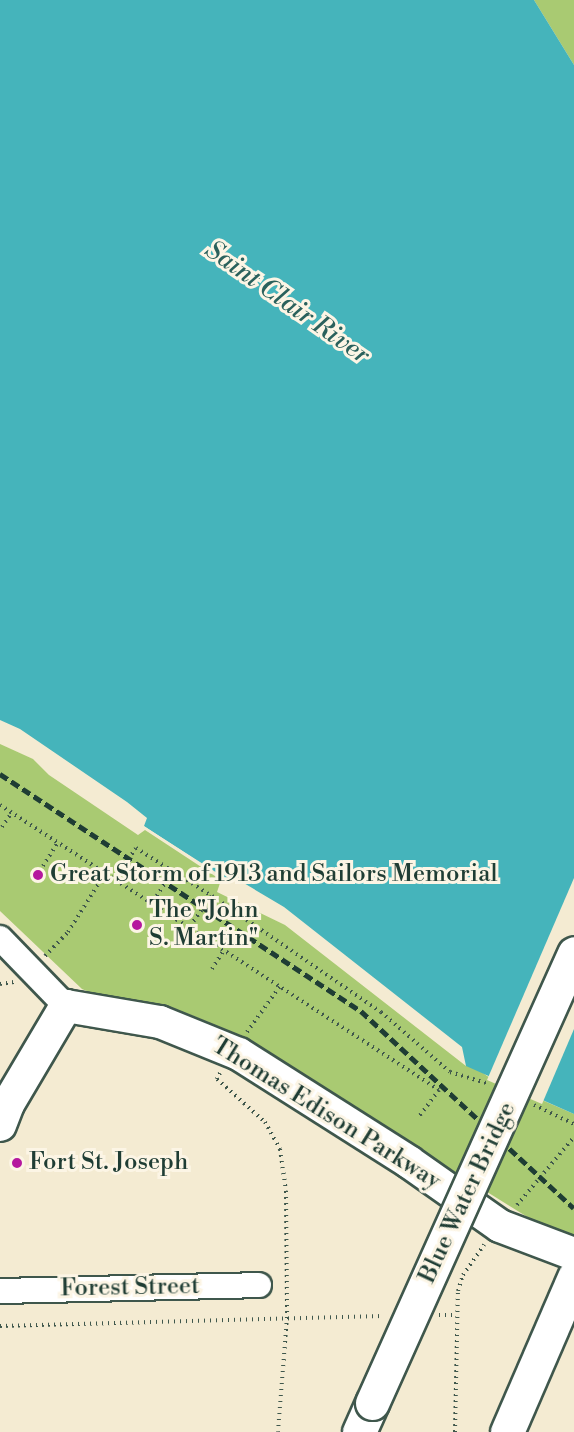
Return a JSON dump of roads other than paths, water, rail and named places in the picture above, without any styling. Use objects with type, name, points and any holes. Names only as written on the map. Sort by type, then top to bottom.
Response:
[{"type":"highway","name":"Blue Water Bridge","points":[[359,1432],[574,953]]},
{"type":"highway","points":[[507,1432],[574,1277]]},
{"type":"street","points":[[0,938],[66,1006],[8,1104],[0,1125]]},
{"type":"street","name":"Thomas Edison Parkway","points":[[66,1006],[160,1022],[234,1051],[409,1162],[500,1226],[574,1254]]},
{"type":"street","name":"Forest Street","points":[[0,1291],[259,1285]]},
{"type":"water","name":"Saint Clair River","points":[[0,0],[534,0],[574,65],[574,1114],[466,1066],[460,1054],[225,878],[34,756],[0,741]]},
{"type":"railway","points":[[0,774],[361,1011],[574,1208]]},
{"type":"place","name":"Great Storm of 1913 and Sailors Memorial","points":[[38,875]]},
{"type":"place","name":"The \"John S. Martin\"","points":[[137,925]]},
{"type":"place","name":"Fort St. Joseph","points":[[17,1163]]}]
